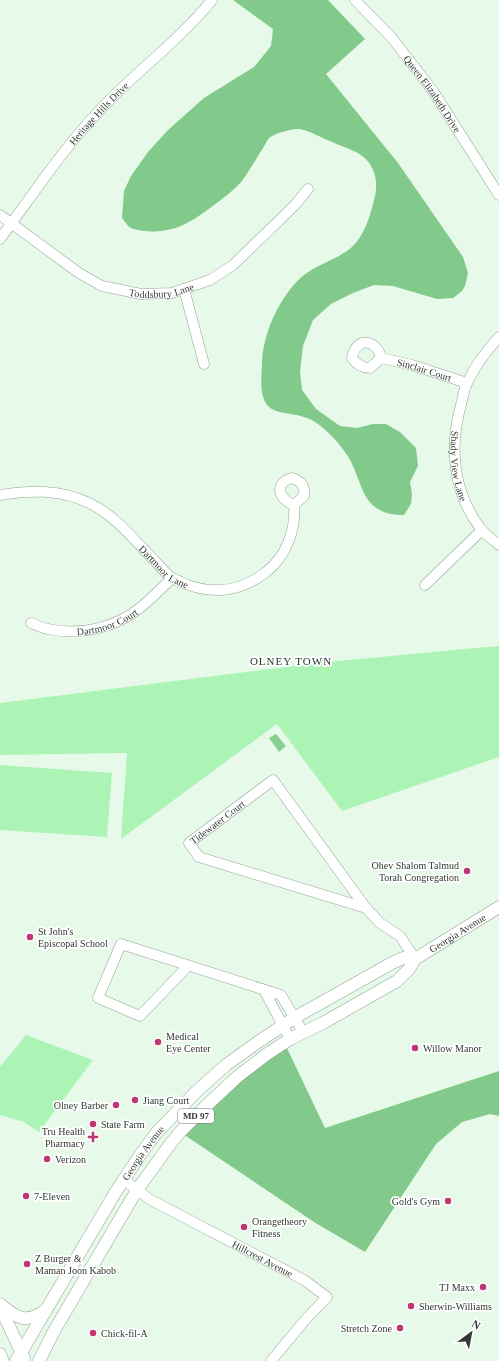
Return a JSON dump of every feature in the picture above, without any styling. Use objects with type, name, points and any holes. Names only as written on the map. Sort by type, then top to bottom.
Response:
[{"type":"main road","name":"Georgia Avenue","points":[[39,1361],[62,1317],[137,1190],[171,1143],[206,1106],[267,1054],[290,1039],[323,1023],[397,981],[415,959],[499,907]]},
{"type":"main road","name":"Georgia Avenue","points":[[21,1358],[47,1309],[123,1179],[157,1132],[193,1095],[226,1065],[294,1018],[392,963],[403,958],[415,959]]},
{"type":"main road","points":[[0,1306],[15,1316],[23,1319],[31,1318],[47,1309]]},
{"type":"main road","points":[[0,1306],[21,1358]]},
{"type":"main road","points":[[0,1354],[3,1361]]},
{"type":"street","name":"Heritage Hills Drive","points":[[0,239],[72,140],[113,97],[167,49],[212,0]]},
{"type":"street","name":"Queen Elizabeth Drive","points":[[355,0],[392,38],[433,91],[499,195]]},
{"type":"street","name":"Toddsbury Lane","points":[[0,215],[79,273],[102,286],[141,294],[172,293],[210,280],[233,265],[295,206],[308,189]]},
{"type":"street","points":[[184,289],[204,364]]},
{"type":"street","name":"Shady View Lane","points":[[499,337],[486,351],[467,382],[459,412],[455,437],[455,470],[460,491],[482,530],[499,545]]},
{"type":"street","name":"Sinclair Court","points":[[381,358],[467,382]]},
{"type":"street","name":"Dartmoor Lane","points":[[0,495],[24,491],[46,491],[68,495],[90,503],[112,518],[172,578],[193,587],[216,591],[238,588],[260,578],[271,569],[282,555],[291,536],[295,514],[294,505]]},
{"type":"street","points":[[425,584],[482,530]]},
{"type":"street","name":"Dartmoor Court","points":[[31,623],[48,629],[68,631],[88,630],[105,626],[140,608],[172,578]]},
{"type":"street","name":"Tidewater Court","points":[[366,908],[199,857],[188,843],[273,780],[366,908],[380,923],[400,936],[415,959]]},
{"type":"street","points":[[188,966],[140,1016],[98,998],[121,944],[281,995],[303,1032]]},
{"type":"street","points":[[264,990],[290,1039]]},
{"type":"street","name":"Hillcrest Avenue","points":[[123,1179],[149,1199],[304,1280],[327,1297],[306,1319],[271,1361]]},
{"type":"shaded area","points":[[233,0],[328,0],[365,39],[326,74],[398,163],[463,257],[468,273],[465,286],[462,291],[453,298],[437,299],[393,286],[374,285],[331,304],[313,320],[303,346],[300,371],[302,390],[316,409],[340,426],[357,428],[373,424],[386,424],[400,432],[416,448],[418,466],[410,482],[412,494],[411,504],[404,515],[389,513],[378,509],[370,502],[364,494],[351,462],[332,436],[310,419],[272,409],[265,402],[261,388],[263,353],[267,333],[280,304],[298,280],[311,270],[347,251],[357,242],[364,230],[376,189],[375,175],[368,161],[354,151],[302,129],[288,130],[269,138],[242,181],[218,202],[193,220],[176,228],[144,231],[129,227],[122,218],[124,191],[131,176],[148,152],[168,130],[204,98],[254,67],[271,46],[273,29]]},
{"type":"shaded area","points":[[499,646],[499,757],[342,811],[277,724],[121,839],[127,753],[0,755],[0,703],[318,663]]},
{"type":"shaded area","points":[[276,734],[286,746],[279,752],[269,738]]},
{"type":"shaded area","points":[[0,765],[112,773],[107,837],[0,830]]},
{"type":"shaded area","points":[[26,1035],[93,1060],[39,1132],[24,1122],[0,1115],[0,1067]]},
{"type":"shaded area","points":[[284,1042],[325,1128],[499,1071],[499,1116],[490,1114],[462,1122],[436,1144],[365,1252],[314,1222],[180,1132]]},
{"type":"place","name":"Ohev Shalom Talmud Torah Congregation","points":[[467,871]]},
{"type":"place","name":"St John's Episcopal School","points":[[30,937]]},
{"type":"place","name":"Medical Eye Center","points":[[158,1042]]},
{"type":"place","name":"Willow Manor","points":[[415,1048]]},
{"type":"place","name":"Jiang Court","points":[[135,1100]]},
{"type":"place","name":"Olney Barber","points":[[116,1105]]},
{"type":"place","name":"State Farm","points":[[93,1124]]},
{"type":"place","name":"Tru Health Pharmacy","points":[[93,1137]]},
{"type":"place","name":"Verizon","points":[[47,1159]]},
{"type":"place","name":"7-Eleven","points":[[26,1196]]},
{"type":"place","name":"Gold's Gym","points":[[448,1201]]},
{"type":"place","name":"Orangetheory Fitness","points":[[244,1227]]},
{"type":"place","name":"Z Burger & Maman Joon Kabob","points":[[27,1264]]},
{"type":"place","name":"TJ Maxx","points":[[483,1287]]},
{"type":"place","name":"Sherwin-Williams","points":[[411,1306]]},
{"type":"place","name":"Stretch Zone","points":[[400,1328]]},
{"type":"place","name":"Chick-fil-A","points":[[93,1333]]},
{"type":"district","name":"OLNEY TOWN","points":[[291,661]]}]
